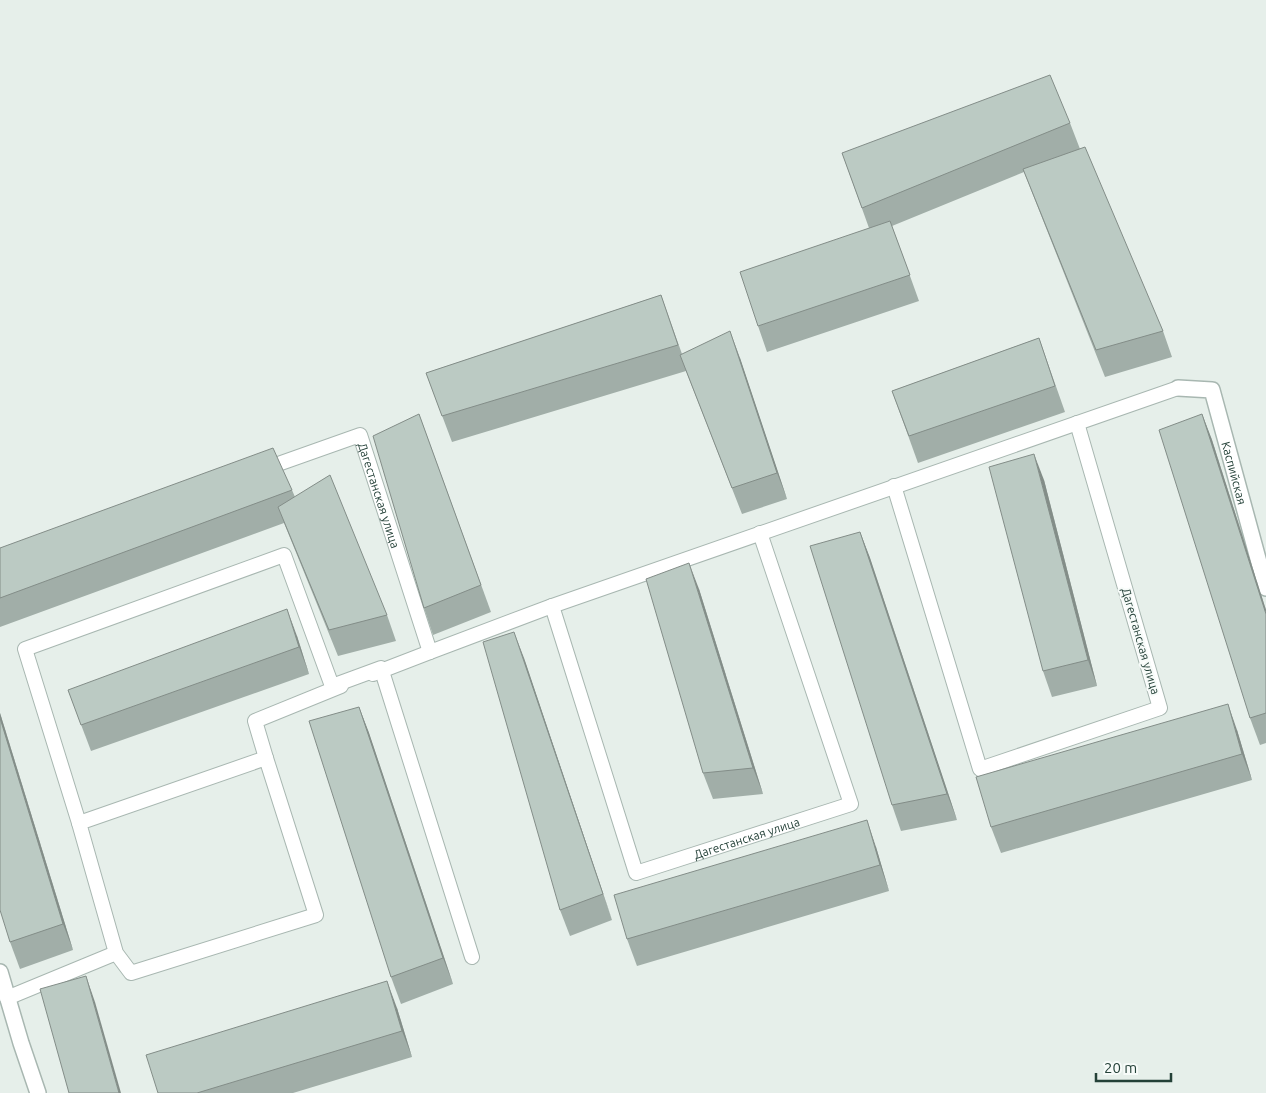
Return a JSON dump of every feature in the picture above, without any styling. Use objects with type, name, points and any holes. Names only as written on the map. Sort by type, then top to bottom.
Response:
[{"type":"street","name":"Каспийская","points":[[1178,388],[1212,390],[1266,588]]},
{"type":"street","points":[[0,972],[38,1093]]},
{"type":"lane","points":[[381,670],[381,668],[332,686],[284,555],[25,649],[79,823],[116,953],[131,973],[316,914],[255,721],[381,670],[552,606],[1178,388]]},
{"type":"lane","name":"Дагестанская улица","points":[[894,486],[980,769],[1160,708],[1077,423]]},
{"type":"lane","name":"Дагестанская улица","points":[[251,474],[360,435],[430,652]]},
{"type":"lane","name":"Дагестанская улица","points":[[552,606],[636,873],[851,804],[760,533]]},
{"type":"lane","points":[[381,670],[472,957]]},
{"type":"lane","points":[[79,823],[266,758]]},
{"type":"lane","points":[[7,998],[116,953]]},
{"type":"building","points":[[1050,75],[1070,123],[862,208],[842,153]]},
{"type":"building","points":[[1085,147],[1163,331],[1096,350],[1023,169]]},
{"type":"building","points":[[890,221],[910,275],[758,326],[740,272]]},
{"type":"building","points":[[661,295],[678,345],[442,416],[426,373]]},
{"type":"building","points":[[730,331],[777,473],[732,488],[680,355]]},
{"type":"building","points":[[1039,338],[1055,386],[909,436],[892,391]]},
{"type":"building","points":[[419,414],[481,585],[424,608],[373,436]]},
{"type":"building","points":[[1202,414],[1266,614],[1266,713],[1250,718],[1159,430]]},
{"type":"building","points":[[273,448],[292,490],[0,598],[0,548]]},
{"type":"building","points":[[1034,454],[1088,660],[1043,671],[989,467]]},
{"type":"building","points":[[330,475],[387,615],[329,630],[278,507]]},
{"type":"building","points":[[860,532],[947,794],[892,805],[810,546]]},
{"type":"building","points":[[689,563],[753,768],[703,773],[646,579]]},
{"type":"building","points":[[287,609],[299,647],[81,725],[68,690]]},
{"type":"building","points":[[514,632],[603,894],[560,910],[483,642]]},
{"type":"building","points":[[1228,704],[1242,754],[991,827],[976,777]]},
{"type":"building","points":[[359,707],[443,958],[391,977],[309,721]]},
{"type":"building","points":[[0,718],[63,924],[10,942],[0,910]]},
{"type":"building","points":[[867,820],[880,865],[627,939],[614,895]]},
{"type":"building","points":[[86,976],[119,1093],[69,1093],[40,989]]},
{"type":"building","points":[[387,981],[402,1031],[197,1093],[158,1093],[146,1055]]}]
